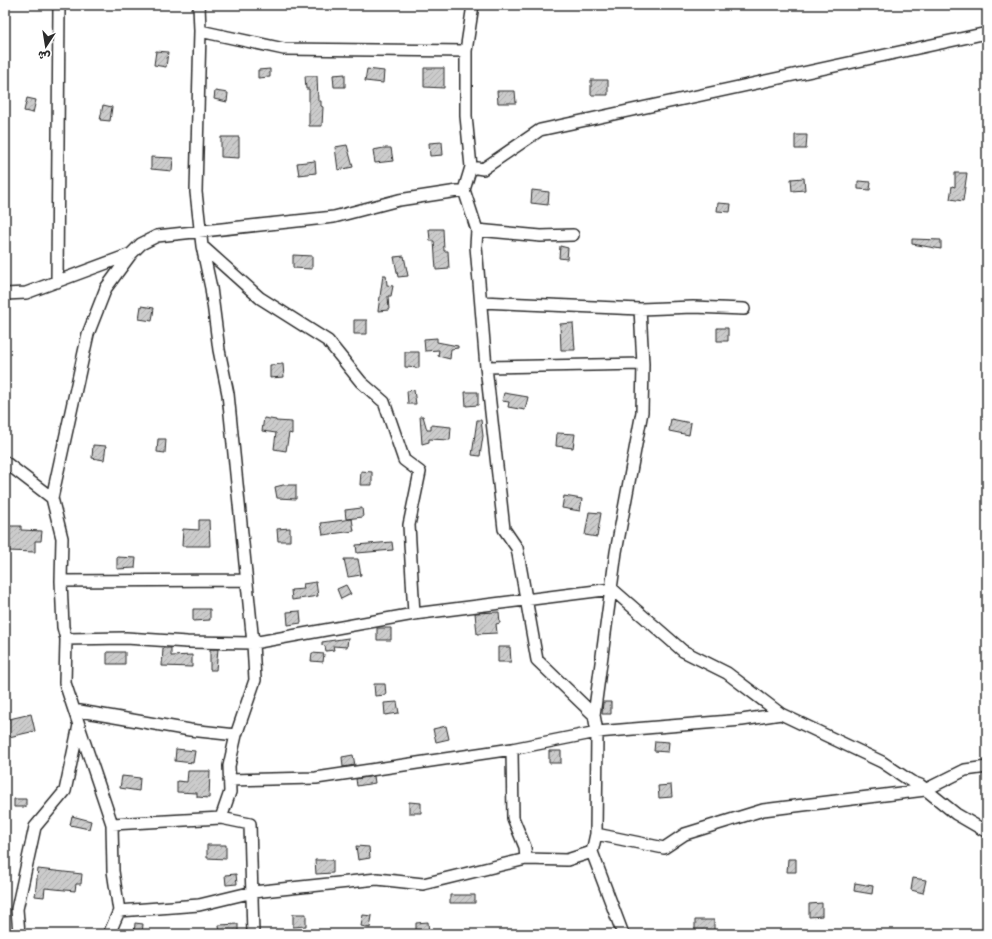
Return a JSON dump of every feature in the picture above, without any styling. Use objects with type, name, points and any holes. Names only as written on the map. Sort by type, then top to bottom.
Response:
[{"type":"street","points":[[57,282],[59,5]]},
{"type":"street","points":[[199,5],[200,31],[196,192],[202,246],[211,288],[219,350],[228,394],[252,643],[254,680],[236,735],[229,766],[230,792],[221,818]]},
{"type":"street","points":[[473,5],[466,50],[466,116],[471,167],[464,190],[477,230],[476,246],[486,367],[504,529],[517,548],[537,660],[594,715]]},
{"type":"street","points":[[200,31],[284,49],[466,50]]},
{"type":"street","points":[[471,167],[483,169],[540,130],[987,33]]},
{"type":"street","points":[[109,934],[119,911],[113,871],[112,824],[65,683],[66,639],[63,627],[61,581],[62,538],[52,498],[88,334],[106,288],[131,254],[142,244],[156,236],[334,217],[399,200],[464,190]]},
{"type":"street","points":[[477,230],[541,236],[573,235]]},
{"type":"street","points":[[202,246],[260,298],[328,341],[361,382],[384,402],[404,460],[420,472],[408,525],[414,614]]},
{"type":"street","points":[[5,294],[26,293],[131,254]]},
{"type":"street","points":[[481,302],[640,309],[692,307],[744,310]]},
{"type":"street","points":[[623,934],[592,852],[596,834],[597,732],[594,715],[616,552],[642,412],[643,364],[640,309]]},
{"type":"street","points":[[486,367],[643,364]]},
{"type":"street","points":[[5,462],[52,498]]},
{"type":"street","points":[[61,581],[245,580]]},
{"type":"street","points":[[66,639],[126,638],[187,642],[252,643],[414,614],[612,588],[682,651],[727,673],[781,714],[882,762],[912,782],[920,785],[956,814],[987,832]]},
{"type":"street","points":[[74,710],[190,730],[236,735]]},
{"type":"street","points":[[230,780],[316,778],[512,749],[597,732],[742,720],[781,714]]},
{"type":"street","points":[[19,934],[17,909],[35,827],[65,791],[79,726]]},
{"type":"street","points":[[512,749],[513,818],[525,847],[526,859]]},
{"type":"street","points":[[596,834],[664,848],[686,834],[763,810],[925,790],[965,770],[987,767]]},
{"type":"street","points":[[112,824],[221,818],[250,824],[253,934]]},
{"type":"street","points":[[119,911],[199,905],[253,892],[377,879],[423,884],[526,859],[567,860],[592,852]]},
{"type":"building","points":[[156,51],[168,52],[166,67],[154,65]]},
{"type":"building","points":[[424,68],[444,68],[444,88],[424,87]]},
{"type":"building","points":[[270,69],[270,77],[258,78],[258,70]]},
{"type":"building","points":[[367,69],[384,71],[383,83],[365,81]]},
{"type":"building","points":[[345,74],[345,87],[334,87],[333,75]]},
{"type":"building","points":[[305,76],[317,76],[318,101],[321,101],[321,106],[323,107],[322,126],[309,126],[309,89],[306,89]]},
{"type":"building","points":[[591,80],[608,80],[608,95],[591,95]]},
{"type":"building","points":[[215,91],[228,93],[227,102],[214,99]]},
{"type":"building","points":[[497,91],[515,91],[516,103],[498,103]]},
{"type":"building","points":[[27,98],[36,100],[33,113],[24,111]]},
{"type":"building","points":[[103,105],[112,107],[110,121],[100,120]]},
{"type":"building","points":[[795,135],[807,135],[806,149],[795,149]]},
{"type":"building","points":[[221,137],[239,137],[239,158],[221,157]]},
{"type":"building","points":[[442,142],[443,155],[430,156],[429,143]]},
{"type":"building","points":[[347,145],[353,167],[338,170],[335,147]]},
{"type":"building","points":[[391,148],[393,161],[375,163],[373,150]]},
{"type":"building","points":[[151,157],[173,158],[172,171],[151,169]]},
{"type":"building","points":[[315,161],[316,173],[299,175],[297,163]]},
{"type":"building","points":[[955,173],[967,173],[963,201],[950,199],[952,186],[955,187]]},
{"type":"building","points":[[804,178],[805,190],[792,191],[791,179]]},
{"type":"building","points":[[858,181],[871,182],[870,190],[858,189]]},
{"type":"building","points":[[532,190],[549,192],[548,205],[531,203]]},
{"type":"building","points":[[718,203],[731,204],[730,212],[717,211]]},
{"type":"building","points":[[429,229],[443,229],[444,251],[448,251],[449,269],[436,270],[434,241],[430,241]]},
{"type":"building","points":[[912,239],[941,240],[941,249],[912,244]]},
{"type":"building","points":[[560,246],[568,248],[567,259],[559,258]]},
{"type":"building","points":[[293,255],[312,256],[312,269],[293,268]]},
{"type":"building","points":[[404,256],[408,276],[398,277],[394,257]]},
{"type":"building","points":[[383,275],[386,275],[387,285],[393,286],[391,296],[388,296],[389,310],[378,311]]},
{"type":"building","points":[[141,306],[154,308],[152,321],[139,319]]},
{"type":"building","points":[[354,320],[367,320],[367,334],[354,334]]},
{"type":"building","points":[[573,323],[575,350],[561,350],[560,324]]},
{"type":"building","points":[[717,328],[728,328],[728,341],[717,341]]},
{"type":"building","points":[[437,338],[437,342],[458,346],[458,348],[451,349],[450,359],[438,356],[439,350],[425,351],[424,339]]},
{"type":"building","points":[[405,352],[419,352],[419,368],[405,367]]},
{"type":"building","points":[[283,364],[284,377],[270,378],[270,365]]},
{"type":"building","points":[[414,390],[416,404],[408,404],[407,391]]},
{"type":"building","points":[[465,392],[478,392],[478,405],[466,406]]},
{"type":"building","points":[[504,393],[528,397],[525,410],[508,407],[509,402],[502,401]]},
{"type":"building","points":[[420,416],[423,416],[427,430],[431,430],[431,425],[451,427],[450,440],[429,439],[429,442],[422,444]]},
{"type":"building","points":[[264,418],[276,421],[292,422],[292,434],[289,433],[286,451],[274,449],[276,433],[262,431]]},
{"type":"building","points":[[671,419],[691,423],[689,435],[669,431]]},
{"type":"building","points":[[477,420],[481,420],[483,436],[480,456],[472,455]]},
{"type":"building","points":[[557,433],[575,434],[573,448],[556,446]]},
{"type":"building","points":[[158,439],[166,439],[165,453],[157,452]]},
{"type":"building","points":[[93,445],[106,446],[104,460],[92,458]]},
{"type":"building","points":[[361,471],[372,472],[372,485],[360,485]]},
{"type":"building","points":[[283,485],[296,485],[296,499],[277,498],[275,487]]},
{"type":"building","points":[[564,496],[582,499],[580,511],[562,508]]},
{"type":"building","points":[[362,508],[363,517],[346,519],[345,510]]},
{"type":"building","points":[[589,512],[601,513],[597,537],[585,535]]},
{"type":"building","points":[[352,519],[354,531],[323,535],[321,523]]},
{"type":"building","points":[[199,520],[209,520],[210,546],[182,546],[183,529],[199,530]]},
{"type":"building","points":[[9,526],[21,526],[21,530],[42,531],[41,541],[35,541],[35,552],[8,551]]},
{"type":"building","points":[[290,528],[290,541],[278,541],[277,529]]},
{"type":"building","points":[[392,542],[393,550],[357,553],[356,545]]},
{"type":"building","points":[[117,557],[136,558],[135,568],[117,569]]},
{"type":"building","points":[[344,559],[358,559],[361,575],[348,577]]},
{"type":"building","points":[[316,582],[318,596],[292,600],[291,590],[304,589],[303,584]]},
{"type":"building","points":[[346,585],[351,594],[341,599],[337,589]]},
{"type":"building","points":[[193,609],[210,609],[210,620],[193,621]]},
{"type":"building","points":[[300,611],[301,623],[288,625],[287,612]]},
{"type":"building","points":[[499,612],[500,623],[496,624],[497,633],[477,634],[475,613]]},
{"type":"building","points":[[377,628],[391,628],[391,640],[377,640]]},
{"type":"building","points":[[348,638],[347,647],[333,646],[334,650],[326,651],[325,646],[322,645],[322,642]]},
{"type":"building","points":[[498,647],[510,647],[511,662],[498,662]]},
{"type":"building","points":[[163,648],[171,648],[171,656],[192,655],[192,667],[162,666]]},
{"type":"building","points":[[210,649],[218,649],[216,670],[210,670]]},
{"type":"building","points":[[107,652],[125,652],[125,664],[107,664]]},
{"type":"building","points":[[312,653],[324,654],[323,662],[311,661]]},
{"type":"building","points":[[374,684],[385,684],[386,695],[375,696]]},
{"type":"building","points":[[397,702],[399,713],[385,715],[384,703]]},
{"type":"building","points":[[603,702],[611,702],[611,714],[602,714]]},
{"type":"building","points":[[31,714],[35,731],[9,737],[7,729],[5,730],[5,720]]},
{"type":"building","points":[[446,726],[449,739],[436,742],[433,729]]},
{"type":"building","points":[[655,741],[669,742],[668,752],[654,751]]},
{"type":"building","points":[[176,749],[195,751],[193,763],[175,761]]},
{"type":"building","points":[[549,751],[561,751],[561,763],[549,763]]},
{"type":"building","points":[[353,755],[355,765],[343,767],[342,757]]},
{"type":"building","points":[[188,771],[210,771],[209,798],[197,797],[197,793],[177,792],[177,781],[187,782]]},
{"type":"building","points":[[122,776],[140,778],[139,791],[120,788]]},
{"type":"building","points":[[374,776],[375,783],[357,786],[356,779]]},
{"type":"building","points":[[671,785],[672,797],[659,798],[658,786]]},
{"type":"building","points":[[14,799],[26,799],[26,807],[14,807]]},
{"type":"building","points":[[409,802],[421,803],[421,813],[409,813]]},
{"type":"building","points":[[72,816],[91,821],[89,829],[70,825]]},
{"type":"building","points":[[207,845],[226,845],[226,859],[207,858]]},
{"type":"building","points":[[356,846],[369,847],[370,858],[358,860]]},
{"type":"building","points":[[788,859],[796,859],[796,872],[787,872]]},
{"type":"building","points":[[315,860],[333,860],[333,873],[316,874]]},
{"type":"building","points":[[38,869],[82,874],[81,884],[76,884],[75,891],[45,888],[44,897],[35,896]]},
{"type":"building","points":[[236,874],[237,884],[226,885],[225,875]]},
{"type":"building","points":[[913,878],[926,880],[923,893],[911,890]]},
{"type":"building","points":[[855,883],[873,886],[872,894],[854,891]]},
{"type":"building","points":[[450,895],[475,895],[475,903],[450,903]]},
{"type":"building","points":[[822,903],[822,916],[809,917],[809,904]]},
{"type":"building","points":[[293,914],[306,914],[306,926],[293,927]]},
{"type":"building","points":[[363,915],[372,916],[370,928],[361,926]]},
{"type":"building","points":[[695,920],[714,920],[714,932],[695,932]]},
{"type":"building","points":[[428,922],[429,934],[416,934],[416,923]]},
{"type":"building","points":[[135,923],[143,924],[142,934],[134,934]]},
{"type":"building","points":[[238,924],[238,934],[220,934],[219,925]]}]
